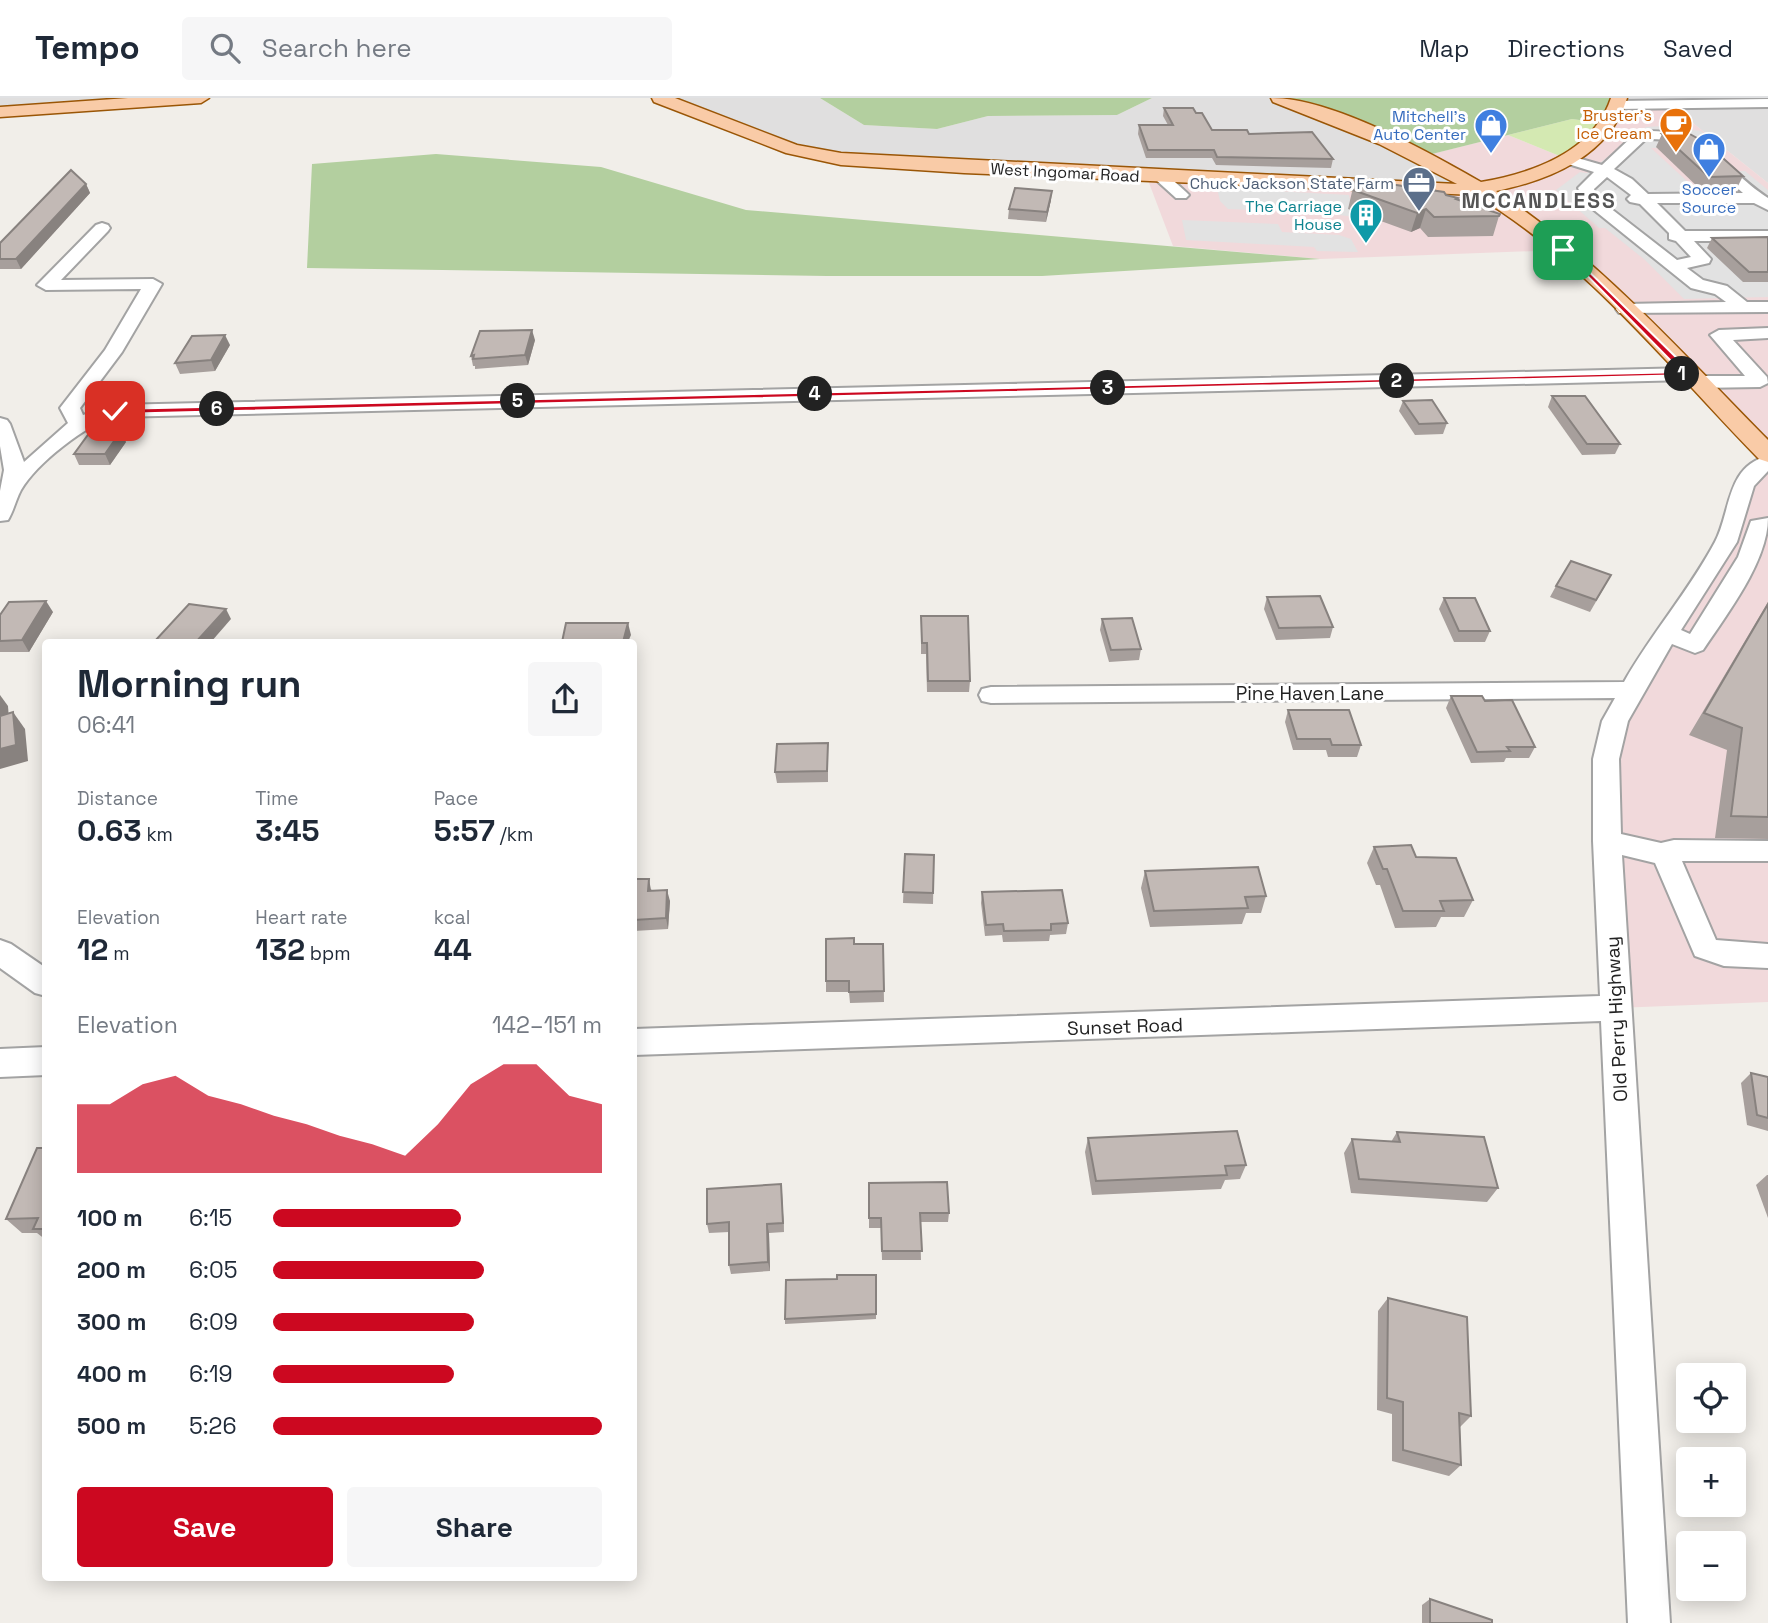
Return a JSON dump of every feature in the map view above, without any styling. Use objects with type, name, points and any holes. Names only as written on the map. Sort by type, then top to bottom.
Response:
[{"type":"main road","points":[[0,112],[201,98]]},
{"type":"main road","name":"West Ingomar Road","points":[[660,98],[756,136],[820,156],[890,163],[1479,190]]},
{"type":"main road","points":[[1279,98],[1376,136],[1479,190],[1547,237],[1625,309],[1765,451]]},
{"type":"main road","points":[[1479,190],[1526,176],[1567,159],[1601,134],[1618,102]]},
{"type":"street","points":[[1618,102],[1768,103]]},
{"type":"street","points":[[1761,202],[1699,148],[1685,139],[1668,135],[1642,135],[1606,172],[1586,188],[1589,199],[1698,284],[1768,307]]},
{"type":"street","points":[[1567,159],[1622,178],[1703,259],[1676,265]]},
{"type":"street","points":[[1160,176],[1181,195]]},
{"type":"street","points":[[1589,199],[1761,202]]},
{"type":"street","points":[[78,424],[70,408],[113,352],[153,284],[46,285],[102,228]]},
{"type":"street","points":[[1640,238],[1768,236]]},
{"type":"street","points":[[1625,309],[1743,298]]},
{"type":"street","points":[[0,514],[14,485],[62,436],[78,424],[103,413],[1693,378],[1760,381],[1719,335],[1768,333]]},
{"type":"street","points":[[0,424],[14,457],[14,485]]},
{"type":"street","name":"Old Perry Highway","points":[[1649,1623],[1606,842],[1605,787],[1609,738],[1630,690],[1726,542],[1736,516],[1744,481],[1765,451]]},
{"type":"street","points":[[1667,633],[1695,645],[1749,557],[1759,526],[1768,524]]},
{"type":"street","name":"Pine Haven Lane","points":[[991,695],[1630,690]]},
{"type":"street","points":[[1606,842],[1666,855]]},
{"type":"street","points":[[1666,855],[1666,852],[1674,850],[1768,851]]},
{"type":"street","points":[[1666,855],[1705,948],[1724,954],[1768,956]]},
{"type":"street","points":[[0,952],[42,981]]},
{"type":"street","name":"Sunset Road","points":[[637,1042],[1616,1008]]},
{"type":"street","points":[[0,1063],[42,1061]]},
{"type":"shaded area","points":[[0,98],[201,98],[0,112]]},
{"type":"shaded area","points":[[660,98],[820,98],[864,125],[937,129],[988,116],[1117,115],[1152,98],[1279,98],[1336,119],[1479,190],[820,156]]},
{"type":"shaded area","points":[[1619,98],[1768,98],[1768,183],[1669,104],[1617,105]]},
{"type":"shaded area","points":[[1669,104],[1768,183],[1768,454],[1563,250],[1320,259],[1173,246],[1146,175],[1478,190],[1420,157],[1508,135],[1567,159],[1617,105]]},
{"type":"shaded area","points":[[1663,126],[1701,131],[1719,147],[1651,148],[1701,194],[1745,193],[1719,172],[1745,171],[1768,190],[1768,297],[1684,299],[1645,260],[1605,228],[1599,228],[1556,190],[1580,172],[1587,173],[1646,127]]},
{"type":"shaded area","points":[[1217,188],[1349,195],[1350,200],[1363,209],[1365,218],[1303,211],[1300,204],[1289,204],[1290,211],[1228,209],[1220,201]]},
{"type":"shaded area","points":[[1182,220],[1278,224],[1282,232],[1339,235],[1351,239],[1358,252],[1186,240]]},
{"type":"shaded area","points":[[1768,462],[1768,1002],[1616,1008],[1606,759],[1736,516]]},
{"type":"green space","points":[[820,98],[1152,98],[1117,115],[988,116],[937,129],[864,125]]},
{"type":"green space","points":[[1279,98],[1619,98],[1608,124],[1572,119],[1420,157]]},
{"type":"green space","points":[[1572,119],[1608,124],[1567,159],[1508,135]]},
{"type":"green space","points":[[436,154],[601,167],[746,210],[1320,259],[1042,276],[827,276],[307,268],[312,164]]},
{"type":"building","points":[[1164,108],[1193,108],[1196,113],[1202,113],[1212,130],[1247,130],[1249,134],[1312,132],[1333,159],[1217,157],[1214,150],[1148,150],[1139,125],[1173,125]]},
{"type":"building","points":[[1688,133],[1706,143],[1743,176],[1709,177],[1662,134]]},
{"type":"building","points":[[71,170],[86,184],[16,259],[0,259],[0,243]]},
{"type":"building","points":[[1355,179],[1444,192],[1458,198],[1456,199],[1500,214],[1434,217],[1426,209],[1417,213],[1353,190]]},
{"type":"building","points":[[1015,188],[1052,191],[1047,212],[1009,209]]},
{"type":"building","points":[[1768,237],[1768,272],[1749,272],[1712,238]]},
{"type":"building","points":[[532,330],[525,355],[473,359],[474,355],[471,356],[480,331]]},
{"type":"building","points":[[225,335],[211,360],[175,363],[192,336]]},
{"type":"building","points":[[1552,396],[1585,396],[1620,444],[1587,444]]},
{"type":"building","points":[[1432,400],[1447,423],[1419,424],[1403,401]]},
{"type":"building","points":[[121,431],[105,454],[74,454],[90,432]]},
{"type":"building","points":[[1571,561],[1611,575],[1596,600],[1556,586]]},
{"type":"building","points":[[1320,596],[1333,627],[1279,628],[1267,597]]},
{"type":"building","points":[[1444,598],[1475,598],[1490,631],[1459,631]]},
{"type":"building","points":[[46,601],[22,640],[0,641],[0,615],[9,602]]},
{"type":"building","points":[[189,604],[226,609],[199,639],[157,639]]},
{"type":"building","points":[[1768,604],[1768,817],[1731,816],[1742,728],[1704,713]]},
{"type":"building","points":[[921,616],[968,616],[970,681],[928,681],[927,643],[922,643]]},
{"type":"building","points":[[1132,618],[1141,649],[1111,650],[1102,619]]},
{"type":"building","points":[[566,623],[628,623],[624,639],[563,639]]},
{"type":"building","points":[[1451,696],[1482,696],[1485,701],[1512,700],[1535,747],[1507,747],[1510,751],[1477,752]]},
{"type":"building","points":[[1288,710],[1349,710],[1361,745],[1332,745],[1330,739],[1297,739]]},
{"type":"building","points":[[13,712],[16,745],[0,749],[0,716]]},
{"type":"building","points":[[828,743],[827,771],[775,772],[777,744]]},
{"type":"building","points":[[1411,845],[1416,857],[1456,858],[1473,900],[1440,901],[1444,911],[1403,911],[1387,869],[1383,869],[1374,847]]},
{"type":"building","points":[[905,854],[934,855],[933,893],[903,892]]},
{"type":"building","points":[[1258,867],[1266,896],[1245,897],[1248,908],[1154,911],[1145,871]]},
{"type":"building","points":[[637,879],[649,879],[648,891],[667,890],[666,918],[637,920]]},
{"type":"building","points":[[1062,890],[1068,923],[1051,924],[1051,930],[1004,931],[1003,924],[986,925],[982,892]]},
{"type":"building","points":[[854,938],[854,944],[883,944],[884,991],[849,992],[849,981],[826,981],[826,939]]},
{"type":"building","points":[[1751,1073],[1768,1077],[1768,1118],[1757,1115]]},
{"type":"building","points":[[1237,1131],[1246,1165],[1225,1166],[1227,1175],[1096,1181],[1088,1138]]},
{"type":"building","points":[[1397,1132],[1484,1137],[1498,1188],[1359,1179],[1352,1139],[1400,1142]]},
{"type":"building","points":[[37,1148],[42,1148],[42,1229],[33,1229],[38,1218],[6,1219]]},
{"type":"building","points":[[947,1182],[949,1213],[920,1213],[922,1251],[882,1251],[881,1218],[869,1218],[869,1183]]},
{"type":"building","points":[[781,1184],[783,1223],[767,1224],[768,1262],[729,1265],[729,1222],[707,1224],[707,1189]]},
{"type":"building","points":[[837,1275],[876,1275],[876,1314],[785,1319],[786,1280],[837,1279]]},
{"type":"building","points":[[1388,1298],[1467,1317],[1471,1416],[1459,1413],[1461,1465],[1403,1450],[1403,1402],[1387,1398]]},
{"type":"building","points":[[1430,1599],[1492,1620],[1492,1623],[1430,1623]]},
{"type":"place","name":"Bruster's Ice Cream","points":[[1676,154]]},
{"type":"place","name":"Mitchell's Auto Center","points":[[1491,155]]},
{"type":"place","name":"Soccer Source","points":[[1709,179]]},
{"type":"place","name":"Chuck Jackson State Farm","points":[[1419,213]]},
{"type":"place","name":"The Carriage House","points":[[1366,245]]},
{"type":"district","name":"MCCANDLESS","points":[[1539,201]]},
{"type":"route","points":[[115,411],[1689,374],[1563,250]]}]
